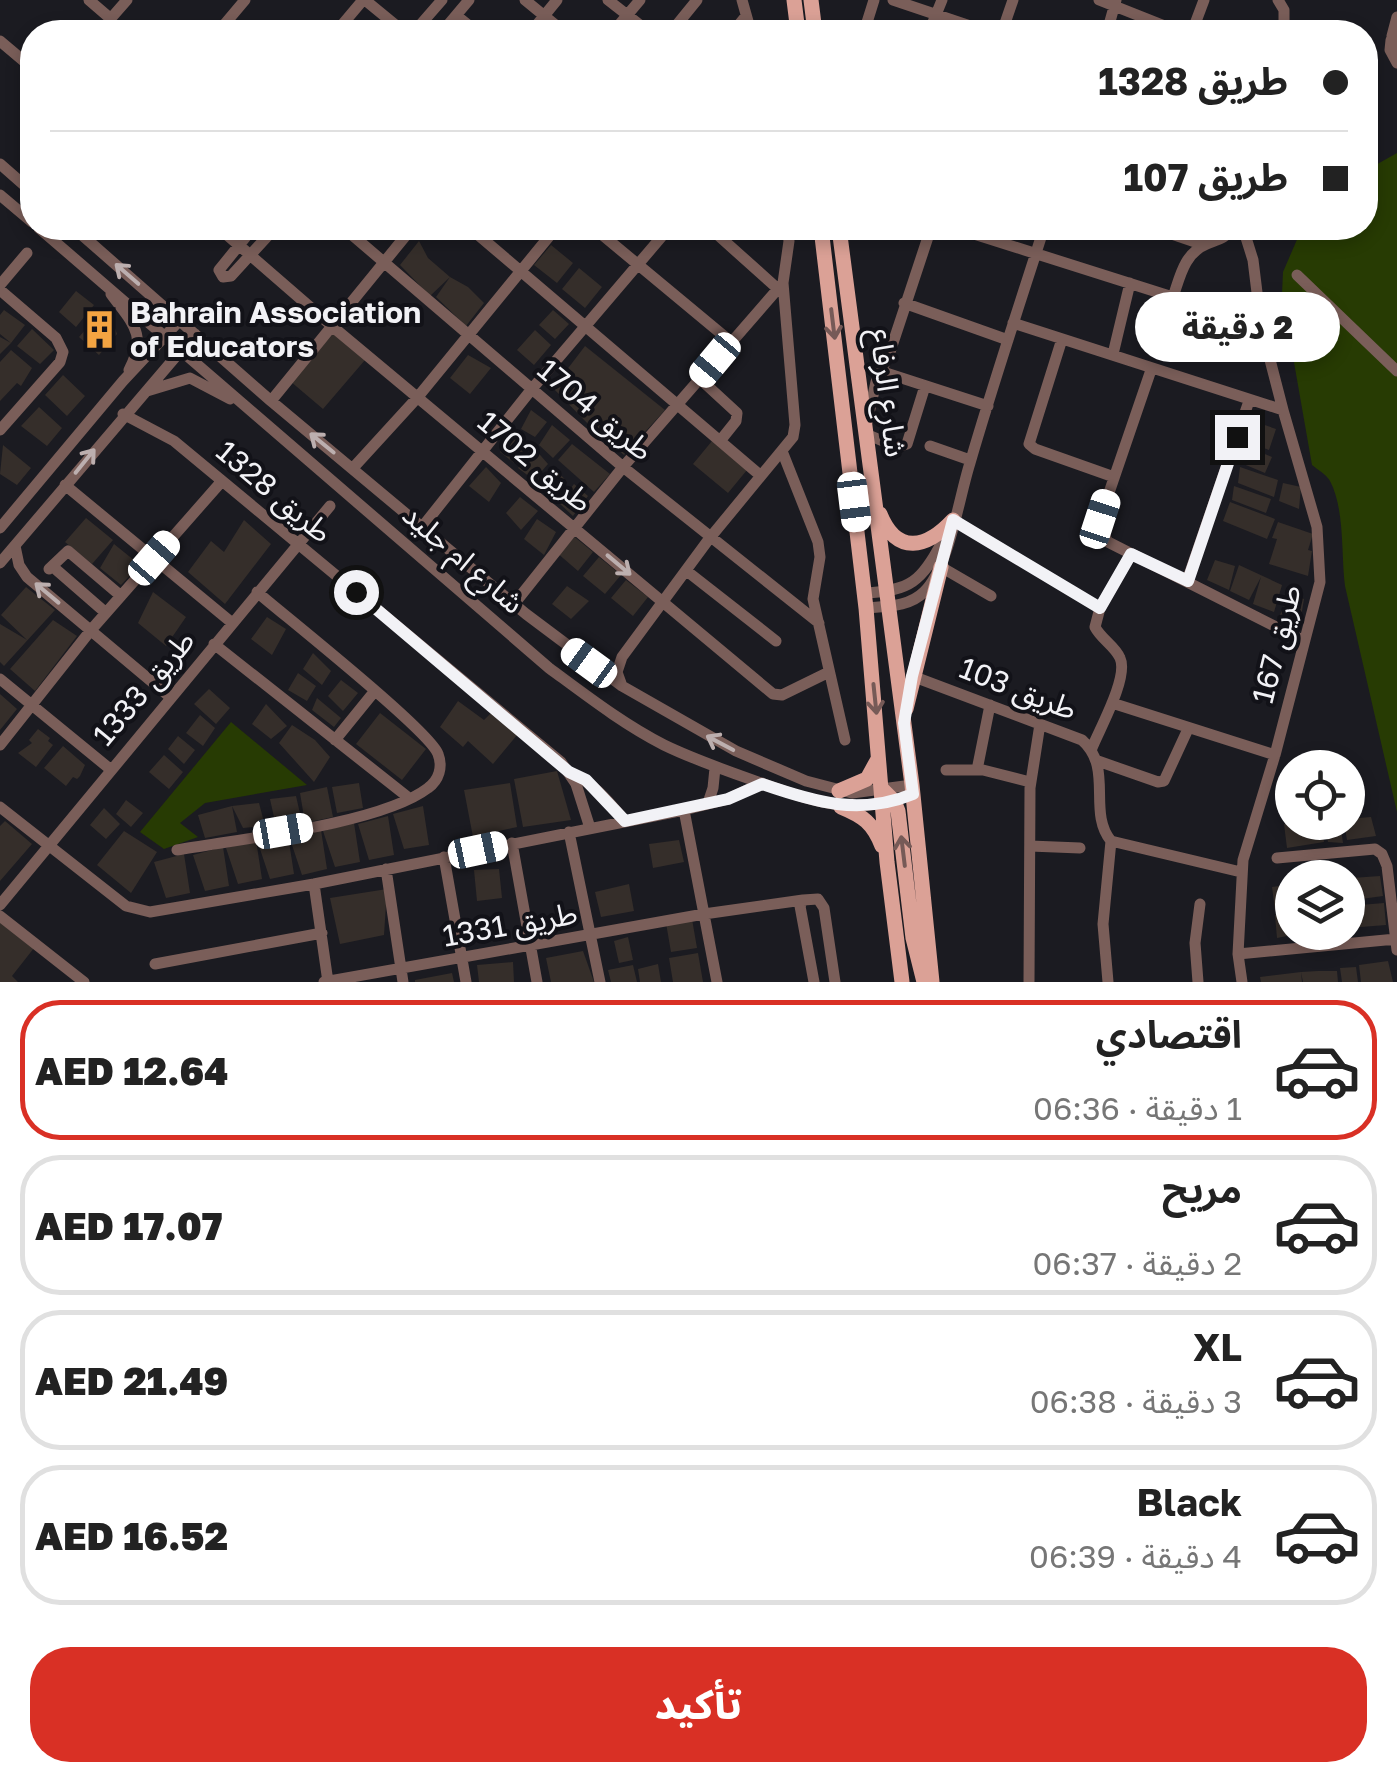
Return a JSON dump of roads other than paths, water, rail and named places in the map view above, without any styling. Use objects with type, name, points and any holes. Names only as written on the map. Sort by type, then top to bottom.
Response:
[{"type":"main road","name":"شارع الرفاع","points":[[822,240],[866,600],[902,982]]},
{"type":"main road","name":"شارع الرفاع","points":[[841,240],[904,723],[932,982]]},
{"type":"main road","points":[[873,496],[886,528],[908,543],[934,539],[953,520]]},
{"type":"main road","points":[[904,723],[912,676],[942,567]]},
{"type":"main road","points":[[880,740],[872,774],[840,799],[870,823],[888,862]]},
{"type":"main road","points":[[887,798],[924,982]]},
{"type":"street","points":[[89,0],[110,19],[126,0]]},
{"type":"street","points":[[228,20],[245,0]]},
{"type":"street","points":[[424,20],[442,0]]},
{"type":"street","points":[[452,20],[469,0]]},
{"type":"street","points":[[525,0],[549,20]]},
{"type":"street","points":[[541,20],[557,0]]},
{"type":"street","points":[[608,0],[633,20]]},
{"type":"street","points":[[623,20],[640,0]]},
{"type":"street","points":[[742,0],[747,20]]},
{"type":"street","points":[[893,0],[953,20]]},
{"type":"street","points":[[934,20],[942,0]]},
{"type":"street","points":[[1100,0],[1115,2],[1154,20]]},
{"type":"street","points":[[1278,0],[1284,20]]},
{"type":"street","points":[[350,20],[371,2],[391,20]]},
{"type":"street","points":[[456,16],[461,20]]},
{"type":"street","points":[[742,20],[746,16]]},
{"type":"street","points":[[1397,17],[1390,50],[1397,63]]},
{"type":"street","points":[[0,41],[20,58]]},
{"type":"street","points":[[0,164],[20,182]]},
{"type":"street","points":[[0,194],[20,212]]},
{"type":"street","name":"شارع ام جليد","points":[[54,240],[549,668],[622,720],[715,768],[762,784],[840,799],[887,798],[912,789]]},
{"type":"street","name":"شارع ام جليد","points":[[88,240],[271,401],[514,604],[622,686],[736,751],[840,799]]},
{"type":"street","name":"طريق 1702","points":[[234,240],[417,398],[774,694],[785,694],[828,672]]},
{"type":"street","points":[[242,240],[219,270],[222,278],[228,278],[264,240]]},
{"type":"street","name":"طريق 1704","points":[[358,240],[709,539],[820,624]]},
{"type":"street","points":[[271,401],[401,240]]},
{"type":"street","points":[[484,240],[761,476]]},
{"type":"street","points":[[353,468],[417,398],[546,240]]},
{"type":"street","points":[[609,240],[730,341]]},
{"type":"street","points":[[424,526],[659,240]]},
{"type":"street","points":[[724,240],[780,286]]},
{"type":"street","points":[[622,686],[618,664],[709,539],[793,437],[795,425],[780,286],[789,240]]},
{"type":"street","points":[[925,386],[907,444],[898,447],[865,432],[880,371],[890,352],[927,240]]},
{"type":"street","points":[[991,240],[1261,325]]},
{"type":"street","points":[[866,600],[916,599],[942,567],[970,460],[1040,240]]},
{"type":"street","points":[[1189,240],[1204,245]]},
{"type":"street","points":[[1173,297],[1186,262],[1204,245],[1220,240]]},
{"type":"street","name":"طريق 167","points":[[1247,240],[1254,260],[1261,325],[1317,527],[1320,582],[1276,750]]},
{"type":"street","points":[[0,430],[60,362],[64,352],[56,338],[0,288],[27,253]]},
{"type":"street","points":[[1297,275],[1397,370]]},
{"type":"street","points":[[100,278],[138,332],[138,351],[123,381]]},
{"type":"street","points":[[1113,354],[1130,283]]},
{"type":"street","points":[[514,604],[623,467],[780,286]]},
{"type":"street","points":[[904,303],[1008,340]]},
{"type":"street","points":[[0,528],[123,381],[180,320]]},
{"type":"street","points":[[1013,323],[1283,410]]},
{"type":"street","points":[[0,563],[195,334]]},
{"type":"street","points":[[1062,338],[1029,444],[1114,477]]},
{"type":"street","points":[[1152,370],[1100,519],[1100,530],[1108,542],[1304,641]]},
{"type":"street","points":[[880,371],[988,406]]},
{"type":"street","points":[[143,392],[190,378],[259,416]]},
{"type":"street","points":[[699,378],[738,416],[720,441]]},
{"type":"street","points":[[1188,581],[1249,401]]},
{"type":"street","name":"طريق 1328","points":[[123,414],[167,436],[569,772],[590,828]]},
{"type":"street","points":[[930,446],[970,460]]},
{"type":"street","points":[[782,451],[818,542],[820,557],[813,599],[846,740]]},
{"type":"street","points":[[0,745],[106,613],[222,481]]},
{"type":"street","points":[[65,486],[231,622]]},
{"type":"street","name":"طريق 1333","points":[[0,905],[330,506]]},
{"type":"street","points":[[887,599],[924,574],[953,520]]},
{"type":"street","points":[[953,520],[1100,608]]},
{"type":"street","points":[[15,546],[19,565],[27,576],[170,698]]},
{"type":"street","points":[[106,613],[50,568],[68,551],[121,596]]},
{"type":"street","points":[[1108,982],[1103,924],[1111,842],[1103,830],[1095,754],[1122,665],[1120,657],[1096,632],[1100,608],[1131,554]]},
{"type":"street","points":[[942,567],[991,596]]},
{"type":"street","points":[[688,572],[776,642]]},
{"type":"street","points":[[177,850],[354,818],[429,788],[438,776],[441,766],[437,750],[257,592]]},
{"type":"street","points":[[214,644],[408,798]]},
{"type":"street","name":"طريق 103","points":[[912,676],[1082,740],[1095,754],[1158,782],[1164,781],[1188,729]]},
{"type":"street","points":[[0,679],[110,769]]},
{"type":"street","points":[[335,740],[374,692]]},
{"type":"street","points":[[1112,704],[1275,754]]},
{"type":"street","points":[[977,770],[990,705]]},
{"type":"street","points":[[1029,982],[1030,782],[1040,724]]},
{"type":"street","name":"طريق 167","points":[[1242,982],[1238,954],[1241,872],[1275,754]]},
{"type":"street","points":[[708,804],[715,768]]},
{"type":"street","points":[[946,770],[977,770],[1030,782]]},
{"type":"street","points":[[569,772],[586,780],[625,821]]},
{"type":"street","points":[[0,807],[126,906],[144,912],[314,884],[684,810],[740,795],[762,784]]},
{"type":"street","points":[[684,810],[718,982]]},
{"type":"street","points":[[570,832],[600,982]]},
{"type":"street","points":[[1111,842],[1241,872]]},
{"type":"street","points":[[512,843],[536,982]]},
{"type":"street","points":[[1030,846],[1080,848]]},
{"type":"street","points":[[1238,954],[1396,945],[1387,866],[1382,854],[1375,849],[1278,858]]},
{"type":"street","points":[[444,857],[466,982]]},
{"type":"street","points":[[386,869],[402,975]]},
{"type":"street","points":[[314,884],[327,982]]},
{"type":"street","points":[[814,982],[800,906],[803,900],[818,899],[824,908],[834,982]]},
{"type":"street","name":"طريق 1331","points":[[327,982],[402,975],[463,959],[704,914],[803,900]]},
{"type":"street","points":[[1198,982],[1195,943],[1200,904]]},
{"type":"street","points":[[0,916],[84,982]]},
{"type":"street","points":[[155,964],[322,933]]},
{"type":"place","name":"Bahrain Association of Educators","points":[[100,330]]}]
